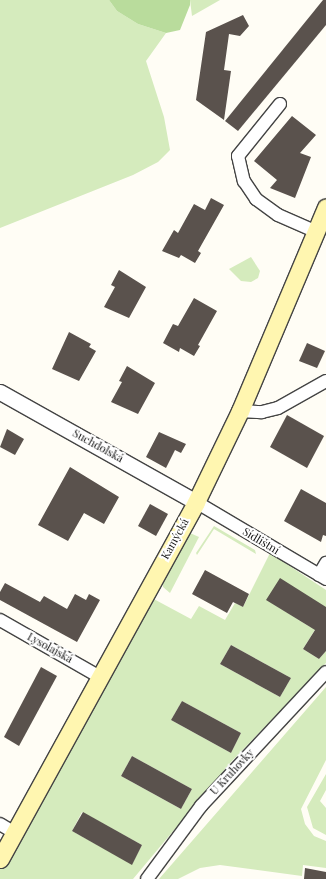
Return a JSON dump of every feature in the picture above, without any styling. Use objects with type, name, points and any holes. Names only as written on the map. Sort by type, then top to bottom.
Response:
[{"type":"main road","name":"Kamýcká","points":[[0,859],[7,828],[100,677],[196,502],[240,411],[317,232],[326,207]]},
{"type":"street","points":[[280,104],[238,156],[244,181],[256,199],[278,215],[317,232]]},
{"type":"street","points":[[240,411],[262,412],[278,408],[326,382]]},
{"type":"street","name":"Suchdolská","points":[[0,392],[196,502]]},
{"type":"street","name":"Sídlištní","points":[[196,502],[322,577]]},
{"type":"street","points":[[322,577],[326,563]]},
{"type":"street","name":"Lysolajská","points":[[0,620],[100,677]]},
{"type":"street","name":"U Kruhovky","points":[[147,879],[201,806],[326,672]]},
{"type":"green space","points":[[0,0],[109,0],[117,11],[138,24],[166,33],[146,61],[164,117],[170,150],[158,162],[133,175],[0,228]]},
{"type":"green space","points":[[109,0],[190,0],[190,5],[180,30],[166,33],[138,24],[117,11]]},
{"type":"green space","points":[[190,0],[220,0],[192,16]]},
{"type":"green space","points":[[251,257],[260,271],[258,278],[251,282],[241,281],[229,269]]},
{"type":"green space","points":[[214,526],[255,550],[256,554],[214,529],[197,555],[196,553]]},
{"type":"green space","points":[[190,533],[199,537],[170,593],[163,587],[162,580]]},
{"type":"green space","points":[[270,553],[326,590],[326,607],[267,600],[310,627],[316,628],[303,649],[319,659],[326,651],[326,663],[231,762],[133,879],[0,879],[0,868],[150,597],[191,619],[199,606],[225,620],[235,603],[243,607]],"holes":[[[231,645],[291,678],[280,697],[220,664]],[[182,701],[241,733],[231,753],[171,720]],[[132,756],[192,789],[181,809],[121,776]],[[82,812],[142,845],[132,864],[72,831]]]},
{"type":"green space","points":[[326,687],[326,760],[301,809],[305,824],[314,836],[326,841],[326,868],[303,865],[302,876],[220,865],[200,868],[178,879],[159,879]]},
{"type":"green space","points":[[326,774],[326,790],[320,801],[326,808],[326,835],[313,828],[307,807]]},
{"type":"building","points":[[323,0],[326,0],[326,25],[238,131],[225,121]]},
{"type":"building","points":[[243,15],[249,26],[240,36],[229,34],[224,70],[231,71],[224,120],[196,100],[206,32]]},
{"type":"building","points":[[292,116],[316,135],[300,153],[311,157],[295,198],[270,188],[277,180],[254,161]]},
{"type":"building","points":[[211,198],[224,205],[198,251],[201,253],[195,263],[181,255],[179,258],[162,251],[174,230],[178,233],[194,204],[205,210]]},
{"type":"building","points":[[119,270],[146,287],[129,318],[104,307],[115,287],[111,285]]},
{"type":"building","points":[[194,298],[217,311],[198,345],[200,346],[194,356],[180,348],[179,352],[163,343],[173,324],[178,326]]},
{"type":"building","points":[[69,332],[91,344],[89,347],[96,351],[79,381],[52,369]]},
{"type":"building","points":[[307,343],[325,351],[317,368],[299,361]]},
{"type":"building","points":[[127,366],[155,383],[138,414],[111,402],[122,382],[119,381]]},
{"type":"building","points":[[287,415],[324,436],[307,468],[270,447]]},
{"type":"building","points":[[7,429],[24,439],[15,455],[0,447]]},
{"type":"building","points":[[159,432],[186,444],[181,453],[175,450],[166,468],[146,457]]},
{"type":"building","points":[[70,467],[119,497],[104,524],[84,513],[68,541],[38,525]]},
{"type":"building","points":[[301,489],[326,503],[326,536],[323,535],[321,542],[284,521]]},
{"type":"building","points":[[150,504],[168,514],[156,536],[138,526]]},
{"type":"building","points":[[205,570],[249,594],[243,607],[233,602],[227,613],[192,594]]},
{"type":"building","points":[[280,578],[326,607],[326,651],[319,659],[303,649],[315,630],[266,600]]},
{"type":"building","points":[[5,583],[40,602],[44,596],[67,609],[75,594],[86,600],[89,594],[100,600],[77,642],[0,600],[0,592]]},
{"type":"building","points":[[231,645],[291,678],[280,697],[220,664]]},
{"type":"building","points":[[41,667],[57,676],[19,746],[4,737]]},
{"type":"building","points":[[182,701],[241,733],[231,753],[171,720]]},
{"type":"building","points":[[132,756],[192,789],[181,809],[121,776]]},
{"type":"building","points":[[83,812],[142,845],[132,865],[72,831]]},
{"type":"building","points":[[305,868],[326,872],[326,879],[304,879]]}]
